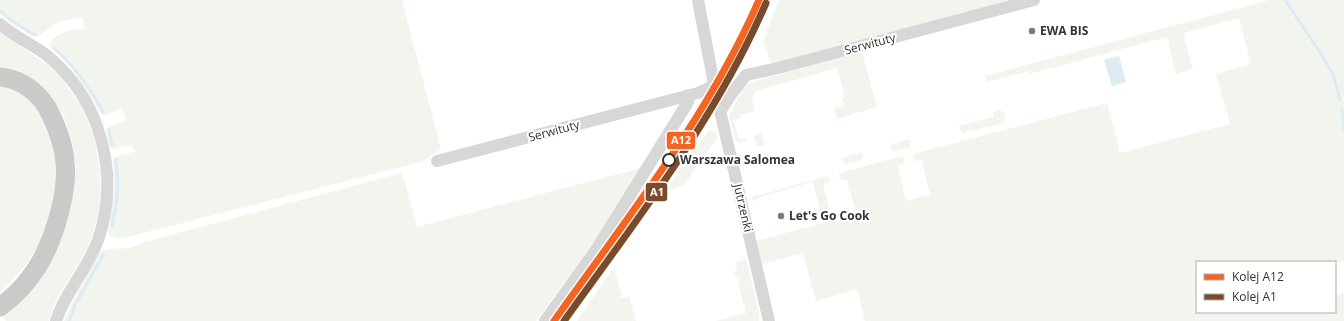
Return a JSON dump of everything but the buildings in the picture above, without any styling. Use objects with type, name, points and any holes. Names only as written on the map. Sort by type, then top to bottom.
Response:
[{"type":"main road","points":[[0,77],[22,84],[35,92],[47,107],[58,128],[66,170],[63,199],[56,230],[48,250],[34,272],[21,288],[0,307]]},
{"type":"street","name":"Jutrzenki","points":[[698,0],[714,82],[769,321]]},
{"type":"street","name":"Serwituty","points":[[721,110],[746,75],[778,68],[1034,0]]},
{"type":"street","points":[[0,24],[16,36],[37,48],[50,58],[66,74],[85,100],[92,113],[102,140],[107,181],[107,201],[104,218],[98,240],[65,300],[56,321]]},
{"type":"street","name":"Serwituty","points":[[437,161],[689,95],[708,88],[714,82]]},
{"type":"street","points":[[545,321],[598,247],[688,102],[689,95]]},
{"type":"shaded area","points":[[0,0],[402,0],[441,149],[425,161],[119,239],[110,236],[108,231],[114,194],[113,159],[117,156],[135,152],[132,145],[114,149],[110,148],[106,131],[109,126],[125,121],[125,117],[122,109],[103,115],[100,113],[77,74],[49,45],[56,37],[64,32],[85,29],[82,17],[60,21],[37,37],[30,35],[0,14]]},
{"type":"shaded area","points":[[779,0],[1013,0],[939,19],[827,52],[775,64],[770,60],[763,42]]},
{"type":"shaded area","points":[[1270,0],[1344,0],[1344,261],[1336,263],[1336,261],[1196,261],[1196,313],[1336,313],[1336,295],[1344,293],[1344,321],[865,321],[857,289],[816,301],[803,253],[762,264],[756,241],[823,223],[813,182],[759,197],[753,202],[752,197],[828,176],[830,182],[823,185],[833,222],[857,216],[847,180],[841,180],[839,173],[902,156],[905,162],[904,164],[898,166],[906,201],[930,195],[922,160],[915,161],[913,154],[1107,103],[1120,153],[1230,124],[1216,74],[1251,64],[1239,18],[1183,33],[1193,69],[1176,74],[1167,37],[1029,74],[1028,71],[986,82],[985,76]]},
{"type":"shaded area","points":[[0,33],[48,65],[60,76],[81,106],[94,138],[100,171],[101,207],[87,250],[55,302],[49,321],[6,321],[1,315],[64,229],[70,212],[74,189],[76,166],[72,142],[64,116],[49,94],[15,71],[0,67]]},
{"type":"shaded area","points":[[862,52],[877,107],[837,119],[834,108],[844,106],[842,98],[845,97],[837,68],[756,91],[752,98],[755,111],[741,115],[741,118],[733,120],[739,139],[746,138],[747,141],[739,143],[738,141],[736,142],[729,116],[745,84]]},
{"type":"shaded area","points":[[1119,56],[1126,82],[1112,86],[1104,60]]},
{"type":"shaded area","points":[[0,84],[16,89],[38,106],[58,155],[59,181],[52,211],[42,240],[25,266],[0,293]]},
{"type":"shaded area","points":[[1000,110],[1004,113],[1005,120],[1003,123],[963,133],[961,132],[959,126],[994,117],[993,112]]},
{"type":"shaded area","points":[[709,130],[715,131],[718,136],[684,185],[664,192]]},
{"type":"shaded area","points":[[761,133],[765,145],[757,147],[754,135]]},
{"type":"shaded area","points":[[910,139],[910,147],[892,151],[890,145]]},
{"type":"shaded area","points":[[862,152],[863,158],[861,160],[846,164],[841,158]]},
{"type":"shaded area","points":[[641,168],[613,216],[536,321],[64,321],[72,302],[101,251],[136,246],[141,243],[402,173],[417,227]]},
{"type":"shaded area","points":[[746,259],[759,313],[759,321],[715,321],[746,313],[738,283],[741,278],[734,274],[737,266],[736,262]]},
{"type":"shaded area","points":[[614,267],[622,298],[629,296],[636,321],[577,321]]},
{"type":"waterway","points":[[1285,0],[1333,74],[1340,100]]},
{"type":"waterway","points":[[0,11],[13,22],[35,35]]},
{"type":"waterway","points":[[54,48],[81,78],[93,94],[103,112]]},
{"type":"waterway","points":[[1342,109],[1344,131]]},
{"type":"waterway","points":[[109,130],[112,145]]},
{"type":"waterway","points":[[112,226],[116,210],[116,160]]},
{"type":"waterway","points":[[69,321],[75,305],[103,255]]},
{"type":"rail line","name":"A12","points":[[554,321],[665,166],[691,126],[739,43],[759,0]]},
{"type":"rail line","name":"A1","points":[[564,321],[647,206],[699,128],[724,87],[746,46],[766,3]]},
{"type":"place","name":"EWA BIS","points":[[1032,31]]},
{"type":"place","name":"Warszawa Salomea","points":[[669,160]]},
{"type":"place","name":"Let's Go Cook","points":[[781,216]]}]
